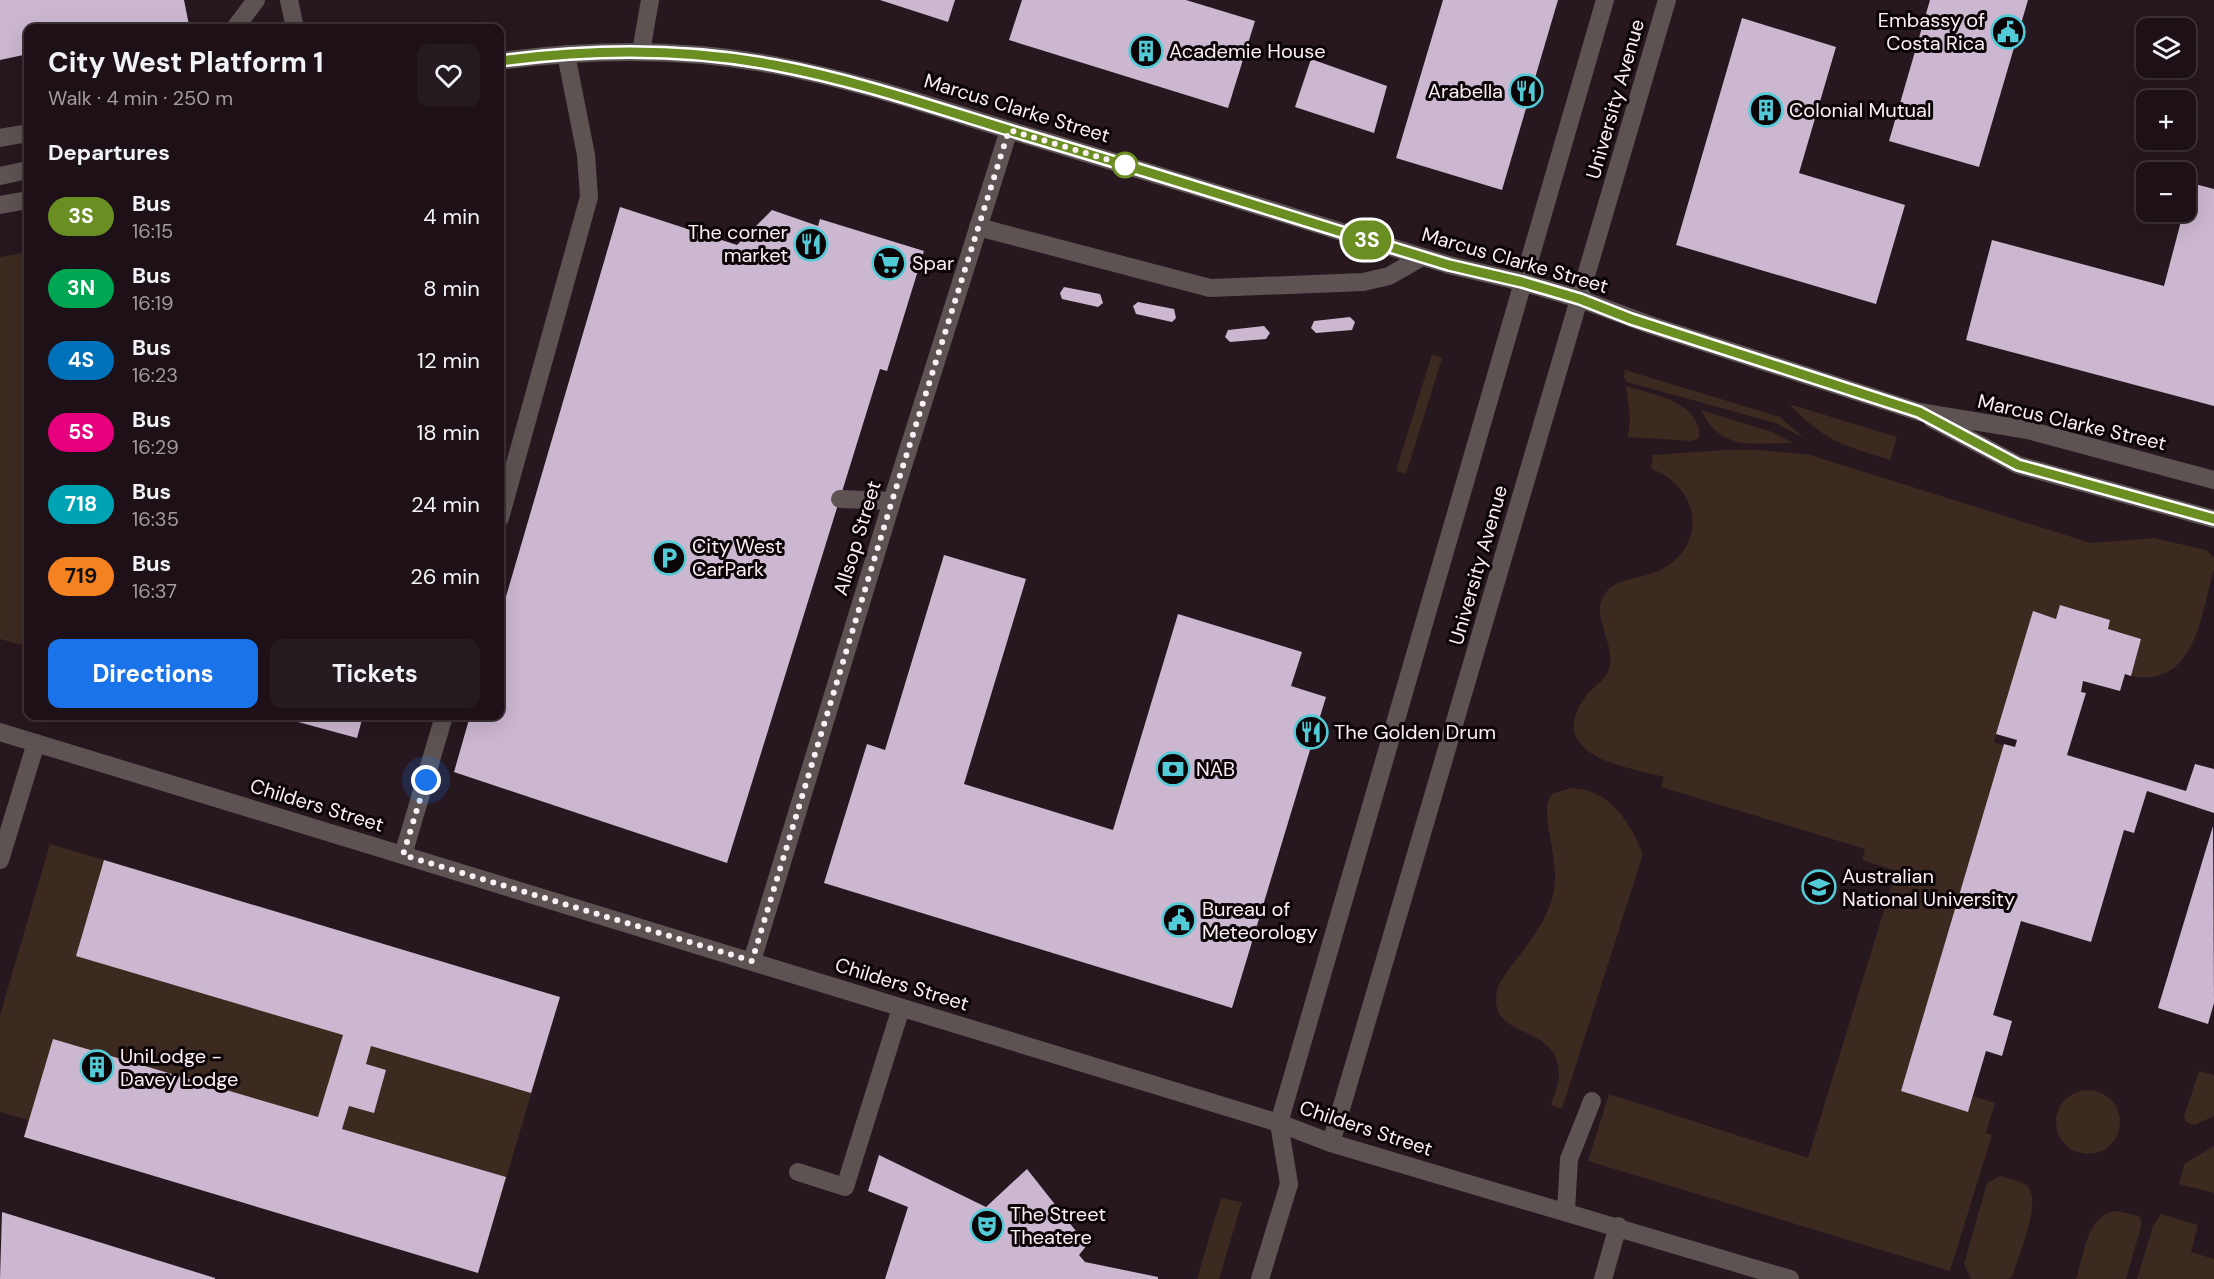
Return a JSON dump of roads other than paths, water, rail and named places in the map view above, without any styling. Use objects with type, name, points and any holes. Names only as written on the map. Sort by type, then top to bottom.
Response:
[{"type":"street","points":[[238,24],[256,0]]},
{"type":"street","points":[[289,0],[294,24]]},
{"type":"street","points":[[641,52],[651,0]]},
{"type":"street","name":"University Avenue","points":[[1279,1123],[1605,0]]},
{"type":"street","name":"University Avenue","points":[[1331,1143],[1667,0]]},
{"type":"street","name":"Marcus Clarke Street","points":[[504,61],[566,54],[641,52],[711,56],[783,67],[879,90],[1422,257],[1580,299],[1631,319],[1919,412],[2028,430],[2214,480]]},
{"type":"street","points":[[504,504],[589,197],[586,155],[566,54]]},
{"type":"street","name":"Allsop Street","points":[[752,961],[892,501],[1009,130]]},
{"type":"street","points":[[0,138],[24,134]]},
{"type":"street","points":[[0,176],[24,171]]},
{"type":"street","points":[[0,206],[24,201]]},
{"type":"street","points":[[978,227],[1210,288],[1363,282],[1389,276],[1422,257]]},
{"type":"street","name":"Marcus Clarke Street","points":[[1919,412],[2018,465],[2214,519]]},
{"type":"street","points":[[840,499],[892,501]]},
{"type":"street","points":[[403,855],[443,720]]},
{"type":"street","name":"Childers Street","points":[[0,732],[1279,1123],[1331,1143],[1566,1210],[1790,1279]]},
{"type":"street","points":[[0,860],[36,743]]},
{"type":"street","points":[[798,1172],[845,1187],[902,1008]]},
{"type":"street","points":[[1566,1210],[1569,1159],[1592,1101]]},
{"type":"street","points":[[1260,1279],[1289,1184],[1279,1123]]},
{"type":"street","points":[[1603,1279],[1618,1226]]},
{"type":"place","name":"Embassy of Costa Rica","points":[[2008,32]]},
{"type":"place","name":"Academie House","points":[[1146,51]]},
{"type":"place","name":"Arabella","points":[[1526,91]]},
{"type":"place","name":"Colonial Mutual","points":[[1766,110]]},
{"type":"place","name":"The corner market","points":[[811,244]]},
{"type":"place","name":"Spar","points":[[889,263]]},
{"type":"place","name":"City West CarPark","points":[[669,558]]},
{"type":"place","name":"The Golden Drum","points":[[1311,732]]},
{"type":"place","name":"NAB","points":[[1173,769]]},
{"type":"place","name":"Australian National University","points":[[1819,887]]},
{"type":"place","name":"Bureau of Meteorology","points":[[1179,920]]},
{"type":"place","name":"UniLodge - Davey Lodge","points":[[97,1067]]},
{"type":"place","name":"The Street Theatere","points":[[987,1226]]}]
